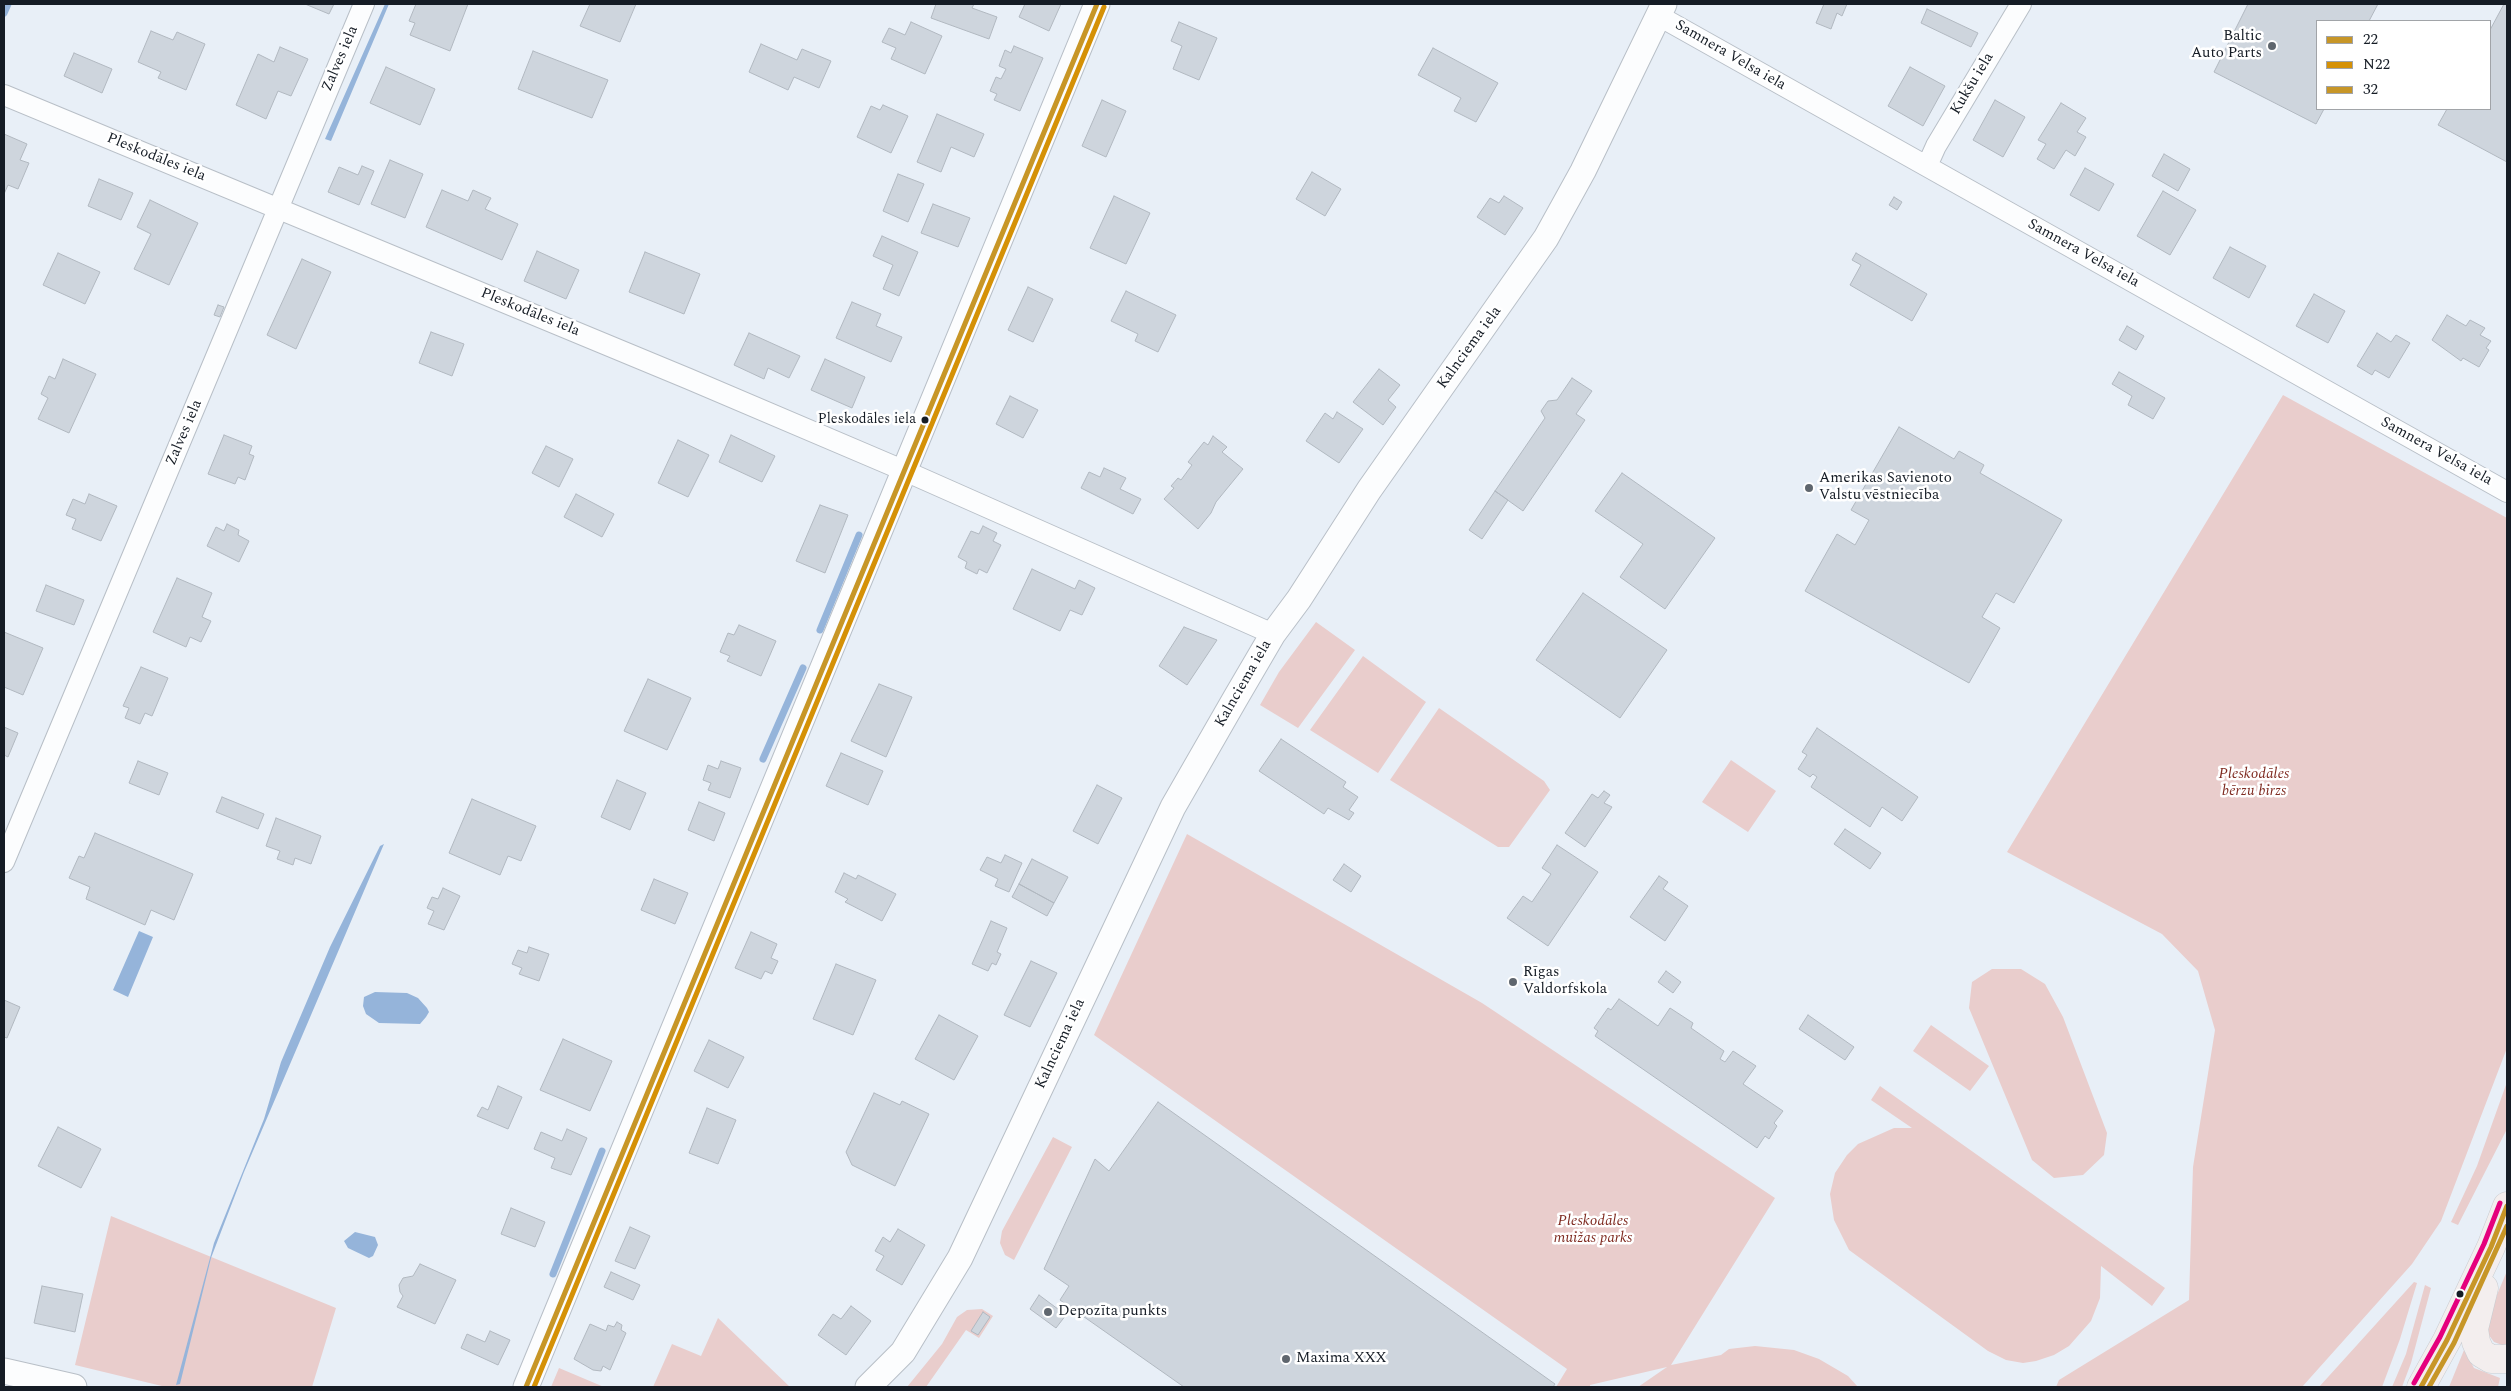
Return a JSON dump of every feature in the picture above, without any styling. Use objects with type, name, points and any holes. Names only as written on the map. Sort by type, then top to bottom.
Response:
[{"type":"main road","points":[[2421,1387],[2447,1340],[2491,1247],[2507,1206]]},
{"type":"main road","points":[[2491,1247],[2474,1329],[2476,1342],[2481,1353],[2491,1359],[2507,1359]]},
{"type":"street","name":"Zalves iela","points":[[4,862],[364,4]]},
{"type":"street","points":[[526,1387],[1097,4]]},
{"type":"street","name":"Kukšu iela","points":[[1927,166],[1936,146],[2021,4]]},
{"type":"street","name":"Samnera Velsa iela","points":[[1662,10],[1927,166],[2507,492]]},
{"type":"street","name":"Kalnciema iela","points":[[868,1387],[903,1352],[960,1258],[1174,807],[1273,634],[1299,599],[1370,490],[1546,238],[1583,171],[1662,10]]},
{"type":"street","name":"Pleskodāles iela","points":[[4,95],[905,471],[1273,634]]},
{"type":"street","points":[[2433,1387],[2447,1340]]},
{"type":"street","points":[[4,1371],[74,1387]]},
{"type":"green space","name":"Pleskodāles bērzu birzs","points":[[2283,395],[2507,518],[2507,1048],[2441,1221],[2412,1264],[2302,1387],[2056,1387],[2059,1380],[2189,1300],[2193,1167],[2215,1030],[2198,971],[2162,934],[2007,852]]},
{"type":"green space","points":[[1316,622],[1355,650],[1298,728],[1260,705],[1279,672]]},
{"type":"green space","points":[[1363,656],[1426,702],[1378,773],[1310,730]]},
{"type":"green space","points":[[1439,708],[1544,781],[1550,790],[1509,847],[1498,847],[1390,780]]},
{"type":"green space","points":[[1731,760],[1776,791],[1748,832],[1702,802]]},
{"type":"green space","name":"Pleskodāles muižas parks","points":[[1187,834],[1482,1003],[1775,1198],[1671,1365],[1721,1355],[1729,1349],[1755,1346],[1794,1350],[1819,1359],[1848,1376],[1858,1387],[1638,1387],[1667,1367],[1590,1385],[1590,1387],[1556,1387],[1567,1369],[1094,1035]]},
{"type":"green space","points":[[1992,969],[2021,969],[2045,984],[2063,1017],[2107,1133],[2104,1155],[2083,1175],[2054,1178],[2032,1160],[1969,1008],[1972,982]]},
{"type":"green space","points":[[1931,1025],[1989,1066],[1970,1091],[1913,1051]]},
{"type":"green space","points":[[2507,1082],[2507,1129],[2458,1225],[2451,1222],[2477,1166]]},
{"type":"green space","points":[[1880,1086],[2165,1288],[2152,1306],[2101,1266],[2100,1298],[2091,1321],[2069,1346],[2054,1355],[2036,1361],[2023,1363],[2006,1360],[1988,1351],[1849,1250],[1834,1220],[1830,1194],[1835,1173],[1847,1155],[1858,1144],[1894,1128],[1912,1128],[1871,1100]]},
{"type":"green space","points":[[1053,1137],[1072,1147],[1014,1260],[1005,1255],[1000,1243],[1002,1231]]},
{"type":"green space","points":[[111,1216],[336,1308],[312,1387],[166,1387],[75,1365]]},
{"type":"green space","points":[[2507,1271],[2507,1344],[2502,1345],[2494,1342],[2488,1334],[2488,1316]]},
{"type":"green space","points":[[2414,1282],[2417,1283],[2400,1339],[2382,1387],[2319,1387]]},
{"type":"green space","points":[[2425,1285],[2431,1288],[2411,1363],[2402,1387],[2392,1387],[2406,1354]]},
{"type":"green space","points":[[982,1309],[993,1316],[979,1338],[966,1330],[926,1387],[907,1387],[942,1344],[957,1317],[967,1310]]},
{"type":"green space","points":[[718,1318],[790,1387],[653,1387],[672,1344],[701,1356]]},
{"type":"green space","points":[[2464,1350],[2474,1368],[2500,1378],[2498,1387],[2449,1387]]},
{"type":"green space","points":[[559,1368],[604,1387],[551,1387]]},
{"type":"water","points":[[385,4],[389,4],[331,141],[325,139]]},
{"type":"water","points":[[384,844],[244,1172],[211,1258],[180,1384],[176,1385],[214,1243],[264,1119],[281,1062],[330,947],[380,846]]},
{"type":"water","points":[[139,931],[153,937],[128,997],[113,990]]},
{"type":"water","points":[[375,992],[407,993],[418,998],[429,1012],[420,1024],[379,1023],[366,1014],[363,1006],[364,997]]},
{"type":"water","points":[[355,1232],[375,1237],[378,1245],[373,1256],[369,1258],[348,1248],[344,1241]]},
{"type":"building","points":[[305,4],[334,4],[329,14]]},
{"type":"building","points":[[416,4],[468,4],[450,51],[410,35],[415,23],[409,21]]},
{"type":"building","points":[[590,4],[636,4],[620,42],[580,26]]},
{"type":"building","points":[[936,4],[974,4],[972,8],[997,17],[989,39],[931,18]]},
{"type":"building","points":[[1025,4],[1061,4],[1049,31],[1019,17]]},
{"type":"building","points":[[1824,4],[1847,4],[1842,16],[1837,13],[1831,29],[1816,23]]},
{"type":"building","name":"Baltic Auto Parts","points":[[2248,4],[2378,4],[2370,20],[2316,20],[2316,110],[2323,110],[2316,124],[2214,72]]},
{"type":"building","points":[[2504,4],[2507,4],[2507,162],[2438,125],[2446,110],[2491,110],[2491,28]]},
{"type":"building","points":[[1927,9],[1978,33],[1971,47],[1921,23]]},
{"type":"building","points":[[911,22],[942,36],[925,74],[891,59],[896,48],[882,42],[889,28],[905,35]]},
{"type":"building","points":[[1179,22],[1217,38],[1199,80],[1173,69],[1182,46],[1171,41]]},
{"type":"building","points":[[151,31],[173,40],[177,32],[205,44],[186,90],[158,78],[161,72],[138,62]]},
{"type":"building","points":[[761,44],[797,60],[802,49],[831,61],[819,88],[794,77],[788,90],[749,72]]},
{"type":"building","points":[[1014,46],[1043,58],[1020,111],[994,100],[997,94],[990,91],[996,77],[1001,79],[1006,69],[999,66],[1005,50],[1011,53]]},
{"type":"building","points":[[280,47],[308,59],[291,96],[278,91],[266,119],[236,105],[258,54],[274,62]]},
{"type":"building","points":[[1433,48],[1498,83],[1476,122],[1454,111],[1461,98],[1418,75]]},
{"type":"building","points":[[533,51],[608,80],[592,118],[518,89]]},
{"type":"building","points":[[74,53],[112,69],[102,93],[64,76]]},
{"type":"building","points":[[386,67],[435,89],[420,125],[370,103]]},
{"type":"building","points":[[1910,67],[1945,86],[1923,126],[1888,106]]},
{"type":"building","points":[[1102,100],[1126,111],[1106,157],[1082,146]]},
{"type":"building","points":[[1995,100],[2025,117],[2003,157],[1973,140]]},
{"type":"building","points":[[2061,103],[2086,118],[2077,132],[2086,137],[2075,156],[2066,150],[2054,169],[2037,159],[2046,144],[2038,140]]},
{"type":"building","points":[[883,105],[908,116],[891,153],[857,137],[871,106],[880,110]]},
{"type":"building","points":[[937,114],[984,134],[974,157],[951,147],[941,172],[917,162]]},
{"type":"building","points":[[4,134],[27,144],[20,160],[29,163],[18,189],[8,185],[4,194]]},
{"type":"building","points":[[2164,154],[2190,169],[2178,191],[2152,176]]},
{"type":"building","points":[[390,160],[423,174],[405,218],[371,204]]},
{"type":"building","points":[[362,166],[374,171],[359,205],[328,192],[339,167],[358,175]]},
{"type":"building","points":[[2085,168],[2114,184],[2099,211],[2070,195]]},
{"type":"building","points":[[1312,172],[1341,189],[1325,216],[1296,199]]},
{"type":"building","points":[[898,174],[924,184],[908,222],[883,211]]},
{"type":"building","points":[[99,179],[133,193],[121,220],[88,206]]},
{"type":"building","points":[[442,190],[468,201],[473,190],[491,198],[485,209],[518,224],[502,260],[426,227]]},
{"type":"building","points":[[2163,191],[2196,210],[2170,255],[2137,236]]},
{"type":"building","points":[[1114,196],[1150,213],[1126,264],[1090,248]]},
{"type":"building","points":[[1504,196],[1523,208],[1505,235],[1477,217],[1490,198],[1499,203]]},
{"type":"building","points":[[1894,197],[1902,202],[1897,210],[1889,205]]},
{"type":"building","points":[[150,200],[198,223],[169,285],[134,269],[151,234],[137,227]]},
{"type":"building","points":[[933,204],[970,218],[958,247],[921,233]]},
{"type":"building","points":[[882,236],[918,252],[899,296],[883,289],[893,265],[873,256]]},
{"type":"building","points":[[2230,247],[2266,266],[2249,298],[2213,278]]},
{"type":"building","points":[[537,251],[579,270],[566,299],[524,281]]},
{"type":"building","points":[[645,252],[700,274],[684,314],[629,292]]},
{"type":"building","points":[[58,253],[100,272],[85,304],[43,285]]},
{"type":"building","points":[[1856,253],[1927,294],[1912,321],[1850,285],[1861,265],[1852,260]]},
{"type":"building","points":[[302,259],[331,272],[296,349],[267,335]]},
{"type":"building","points":[[1028,287],[1053,299],[1033,342],[1008,330]]},
{"type":"building","points":[[1126,291],[1176,315],[1158,352],[1135,341],[1138,334],[1111,321]]},
{"type":"building","points":[[2314,294],[2345,311],[2328,343],[2296,326]]},
{"type":"building","points":[[852,302],[881,314],[876,326],[902,337],[891,362],[836,338]]},
{"type":"building","points":[[218,305],[224,307],[220,317],[214,315]]},
{"type":"building","points":[[2447,315],[2466,326],[2470,320],[2485,328],[2480,335],[2491,341],[2486,348],[2489,350],[2479,367],[2463,358],[2461,361],[2432,340]]},
{"type":"building","points":[[2127,326],[2144,336],[2136,350],[2119,340]]},
{"type":"building","points":[[431,332],[464,344],[452,376],[419,363]]},
{"type":"building","points":[[749,333],[800,356],[789,378],[768,368],[764,379],[734,365]]},
{"type":"building","points":[[2377,333],[2391,342],[2396,335],[2410,343],[2389,378],[2375,370],[2372,375],[2357,366]]},
{"type":"building","points":[[63,359],[96,374],[69,433],[38,419],[48,398],[41,394],[49,376],[55,379]]},
{"type":"building","points":[[825,359],[865,377],[852,408],[811,390]]},
{"type":"building","points":[[1379,369],[1400,385],[1388,400],[1396,407],[1383,425],[1353,402]]},
{"type":"building","points":[[2119,372],[2165,398],[2153,419],[2128,405],[2132,396],[2112,384]]},
{"type":"building","points":[[1572,378],[1592,391],[1576,414],[1585,420],[1523,511],[1495,491],[1545,418],[1541,411],[1548,401],[1557,400]]},
{"type":"building","points":[[1010,396],[1038,410],[1023,438],[996,424]]},
{"type":"building","points":[[1337,412],[1363,429],[1339,463],[1306,441],[1325,413],[1333,419]]},
{"type":"building","points":[[1899,427],[1954,459],[1959,451],[1984,465],[1980,473],[2062,520],[2014,603],[1996,593],[1982,617],[2000,628],[1969,683],[1805,591],[1837,534],[1855,545],[1869,520],[1851,510]]},
{"type":"building","points":[[224,435],[252,446],[249,454],[254,456],[245,480],[238,477],[235,484],[208,474]]},
{"type":"building","points":[[731,435],[775,456],[762,482],[719,462]]},
{"type":"building","points":[[1213,436],[1227,447],[1222,452],[1243,469],[1216,502],[1211,513],[1198,529],[1164,499],[1174,488],[1171,486],[1178,478],[1181,480],[1192,465],[1188,462],[1204,442],[1208,445]]},
{"type":"building","points":[[678,440],[709,455],[688,497],[658,483]]},
{"type":"building","points":[[546,446],[573,459],[559,487],[532,473]]},
{"type":"building","points":[[1104,468],[1126,478],[1120,489],[1141,499],[1133,514],[1081,488],[1089,472],[1100,477]]},
{"type":"building","points":[[1622,473],[1715,538],[1665,609],[1620,577],[1643,544],[1595,511]]},
{"type":"building","points":[[1495,491],[1508,500],[1482,539],[1469,530]]},
{"type":"building","points":[[89,494],[117,506],[101,541],[72,529],[76,519],[66,515],[73,499],[85,504]]},
{"type":"building","points":[[576,494],[614,514],[602,537],[564,517]]},
{"type":"building","points":[[820,505],[848,515],[825,573],[796,561]]},
{"type":"building","points":[[227,524],[239,530],[238,535],[249,541],[239,562],[207,546],[216,527],[224,531]]},
{"type":"building","points":[[983,526],[997,533],[993,541],[1001,545],[987,573],[979,569],[977,574],[965,568],[967,562],[958,557],[971,531],[979,534]]},
{"type":"building","points":[[1032,569],[1075,589],[1079,580],[1095,588],[1082,615],[1070,610],[1060,631],[1013,609]]},
{"type":"building","points":[[177,578],[212,593],[202,617],[211,621],[201,642],[190,637],[186,647],[153,632]]},
{"type":"building","points":[[46,585],[84,600],[74,625],[36,611]]},
{"type":"building","points":[[1583,593],[1667,650],[1620,718],[1536,660]]},
{"type":"building","points":[[739,625],[776,641],[761,676],[727,661],[730,656],[720,652],[728,633],[734,635]]},
{"type":"building","points":[[1184,627],[1217,640],[1187,685],[1159,666]]},
{"type":"building","points":[[4,632],[43,648],[23,695],[4,687]]},
{"type":"building","points":[[141,667],[168,678],[152,716],[145,713],[140,724],[125,718],[129,708],[123,706]]},
{"type":"building","points":[[648,679],[691,698],[667,750],[624,731]]},
{"type":"building","points":[[879,684],[912,697],[886,757],[851,741]]},
{"type":"building","points":[[4,727],[18,733],[8,757],[4,755]]},
{"type":"building","points":[[1817,728],[1918,797],[1902,821],[1882,807],[1870,827],[1811,787],[1817,777],[1813,774],[1810,777],[1798,769],[1807,755],[1802,752]]},
{"type":"building","points":[[1281,739],[1346,782],[1343,787],[1358,797],[1349,810],[1354,813],[1349,820],[1328,808],[1324,814],[1259,771]]},
{"type":"building","points":[[841,753],[883,771],[868,805],[826,786]]},
{"type":"building","points":[[138,761],[168,773],[159,795],[129,783]]},
{"type":"building","points":[[721,761],[741,768],[730,798],[708,790],[711,783],[703,780],[708,765],[718,769]]},
{"type":"building","points":[[617,780],[646,793],[630,830],[601,817]]},
{"type":"building","points":[[1097,785],[1122,798],[1098,844],[1073,831]]},
{"type":"building","points":[[1604,791],[1610,795],[1604,803],[1612,807],[1585,847],[1565,833],[1592,794],[1598,798]]},
{"type":"building","points":[[222,797],[264,814],[258,829],[216,812]]},
{"type":"building","points":[[472,799],[536,826],[521,861],[508,856],[500,875],[449,853]]},
{"type":"building","points":[[699,802],[725,813],[714,841],[688,830]]},
{"type":"building","points":[[276,818],[321,836],[311,864],[295,858],[293,865],[277,859],[280,851],[266,846]]},
{"type":"building","points":[[1845,829],[1881,853],[1870,869],[1834,844]]},
{"type":"building","points":[[95,833],[193,874],[174,920],[151,910],[145,925],[86,899],[90,887],[69,878],[79,856],[84,858]]},
{"type":"building","points":[[1557,845],[1598,872],[1548,946],[1507,918],[1523,896],[1532,902],[1551,874],[1542,868]]},
{"type":"building","points":[[1005,855],[1022,863],[1009,892],[995,886],[998,879],[980,870],[987,857],[1001,863]]},
{"type":"building","points":[[1032,859],[1068,877],[1054,903],[1019,884]]},
{"type":"building","points":[[1344,864],[1361,876],[1351,892],[1333,880]]},
{"type":"building","points":[[844,873],[856,879],[858,875],[896,894],[882,921],[845,902],[848,899],[835,892]]},
{"type":"building","points":[[1659,876],[1668,882],[1663,889],[1688,906],[1665,941],[1630,917]]},
{"type":"building","points":[[654,879],[688,893],[675,924],[641,910]]},
{"type":"building","points":[[1019,884],[1054,903],[1047,916],[1012,897]]},
{"type":"building","points":[[443,888],[460,896],[444,930],[428,924],[434,911],[427,908],[432,897],[438,899]]},
{"type":"building","points":[[991,921],[1007,928],[997,952],[1001,954],[996,965],[992,963],[988,971],[972,964]]},
{"type":"building","points":[[751,932],[777,944],[771,958],[778,961],[772,974],[765,971],[761,979],[735,968]]},
{"type":"building","points":[[529,947],[549,954],[539,981],[519,974],[522,968],[512,964],[518,950],[527,953]]},
{"type":"building","points":[[1031,961],[1057,973],[1030,1027],[1004,1015]]},
{"type":"building","points":[[836,964],[876,980],[853,1035],[813,1019]]},
{"type":"building","points":[[1666,971],[1681,982],[1673,993],[1658,982]]},
{"type":"building","points":[[1619,999],[1658,1026],[1670,1008],[1693,1023],[1691,1028],[1724,1051],[1720,1059],[1725,1062],[1733,1051],[1756,1066],[1743,1084],[1783,1111],[1774,1123],[1777,1126],[1769,1139],[1765,1136],[1757,1148],[1595,1036],[1598,1031],[1594,1028],[1608,1008],[1611,1010]]},
{"type":"building","points":[[4,1000],[20,1007],[7,1038],[4,1037]]},
{"type":"building","points":[[939,1015],[978,1036],[954,1080],[915,1059]]},
{"type":"building","points":[[1808,1015],[1854,1047],[1845,1060],[1799,1029]]},
{"type":"building","points":[[563,1039],[612,1061],[590,1111],[540,1090]]},
{"type":"building","points":[[709,1040],[744,1057],[728,1088],[694,1071]]},
{"type":"building","points":[[498,1086],[522,1097],[508,1129],[477,1116],[482,1107],[488,1110]]},
{"type":"building","points":[[874,1093],[900,1105],[902,1101],[929,1114],[895,1186],[852,1165],[846,1152]]},
{"type":"building","points":[[1158,1102],[1555,1384],[1553,1387],[1184,1387],[1060,1300],[1069,1286],[1044,1269],[1095,1159],[1109,1171]]},
{"type":"building","points":[[707,1108],[736,1120],[718,1164],[689,1153]]},
{"type":"building","points":[[58,1127],[101,1149],[81,1188],[38,1166]]},
{"type":"building","points":[[567,1129],[587,1138],[571,1175],[551,1168],[555,1158],[534,1149],[541,1132],[562,1141]]},
{"type":"building","points":[[511,1208],[545,1222],[535,1247],[501,1234]]},
{"type":"building","points":[[630,1227],[650,1236],[635,1269],[615,1261]]},
{"type":"building","points":[[898,1229],[925,1245],[902,1285],[876,1270],[884,1256],[875,1251],[883,1237],[890,1242]]},
{"type":"building","points":[[420,1264],[456,1280],[435,1324],[397,1307],[403,1296],[399,1285],[403,1278],[413,1276]]},
{"type":"building","points":[[611,1272],[640,1285],[633,1300],[604,1287]]},
{"type":"building","points":[[42,1286],[83,1294],[75,1332],[34,1323]]},
{"type":"building","name":"Depozīta punkts","points":[[1039,1295],[1066,1315],[1056,1328],[1030,1309]]},
{"type":"building","points":[[851,1306],[871,1321],[846,1355],[818,1335],[833,1314],[841,1319]]},
{"type":"building","points":[[983,1312],[990,1317],[978,1335],[971,1331]]},
{"type":"building","points":[[617,1322],[622,1325],[621,1330],[626,1333],[610,1370],[603,1366],[601,1371],[593,1370],[574,1359],[590,1324],[606,1331],[608,1325],[614,1327]]},
{"type":"building","points":[[490,1331],[510,1340],[498,1365],[461,1348],[467,1334],[485,1342]]},
{"type":"waterway","points":[[4,13],[8,4]]},
{"type":"waterway","points":[[820,630],[859,535]]},
{"type":"waterway","points":[[763,759],[803,668]]},
{"type":"waterway","points":[[553,1274],[602,1151]]},
{"type":"transit line","name":"22","points":[[526,1387],[1097,4]]},
{"type":"transit line","name":"N22","points":[[534,1387],[1104,7]]},
{"type":"transit line","points":[[2414,1383],[2440,1337],[2484,1244],[2500,1203]]},
{"type":"transit line","name":"32","points":[[2421,1387],[2447,1340],[2491,1247],[2507,1206]]},
{"type":"transit line","points":[[2429,1387],[2454,1343],[2507,1226]]},
{"type":"place","name":"Baltic Auto Parts","points":[[2272,46]]},
{"type":"place","name":"Pleskodāles iela","points":[[925,420]]},
{"type":"place","name":"Amerikas Savienoto Valstu vēstniecība","points":[[1809,488]]},
{"type":"place","name":"Rīgas Valdorfskola","points":[[1513,982]]},
{"type":"place","name":"Depozīta punkts","points":[[1048,1312]]},
{"type":"place","name":"Maxima XXX","points":[[1286,1359]]}]
